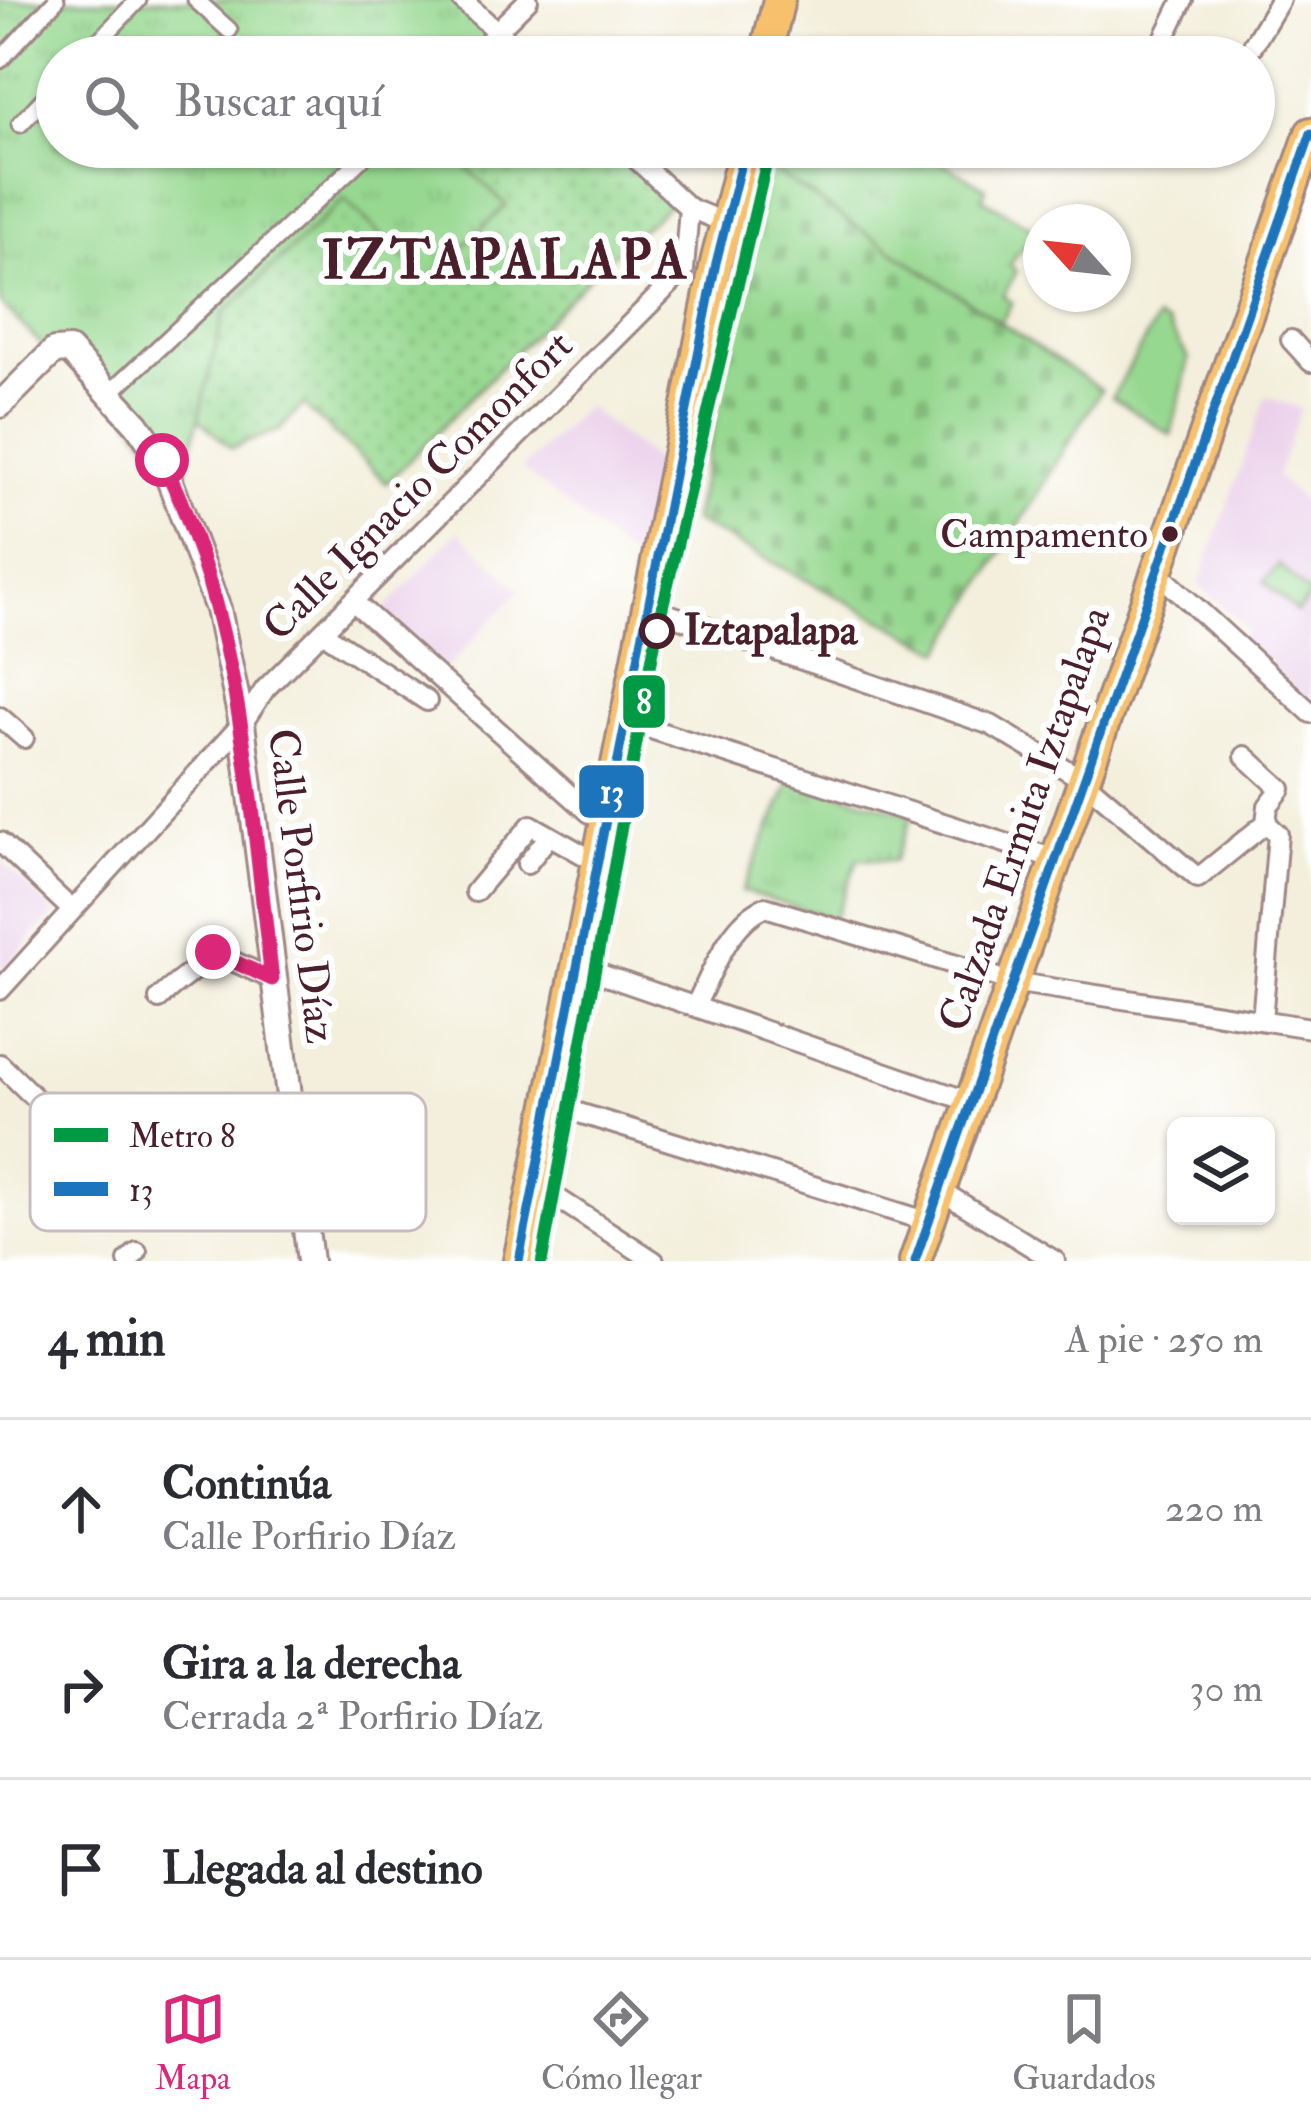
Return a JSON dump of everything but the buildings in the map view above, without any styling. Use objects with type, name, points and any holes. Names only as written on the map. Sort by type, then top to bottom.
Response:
[{"type":"main road","points":[[770,36],[779,1]]},
{"type":"main road","name":"Calzada Ermita Iztapalapa","points":[[915,1261],[1311,133]]},
{"type":"main road","points":[[519,1261],[716,263],[740,168]]},
{"type":"street","points":[[0,60],[56,0]]},
{"type":"street","points":[[104,36],[138,0]]},
{"type":"street","points":[[196,0],[229,30]]},
{"type":"street","points":[[462,0],[500,36]]},
{"type":"street","points":[[492,36],[528,0]]},
{"type":"street","points":[[1165,36],[1183,0]]},
{"type":"street","points":[[1259,36],[1280,0]]},
{"type":"street","points":[[20,124],[36,107]]},
{"type":"street","points":[[110,393],[351,168]]},
{"type":"street","points":[[646,168],[689,208],[711,220],[730,214]]},
{"type":"street","name":"Calle Ignacio Comonfort","points":[[249,714],[332,638],[684,270],[689,208]]},
{"type":"street","name":"Calle Ignacio Comonfort","points":[[0,990],[249,714],[265,689],[358,606],[676,295],[716,263]]},
{"type":"street","points":[[1291,340],[1311,362]]},
{"type":"street","name":"Calle Porfirio Díaz","points":[[0,405],[54,351],[69,350],[162,460],[181,499],[249,714],[272,979],[289,1093]]},
{"type":"street","points":[[1156,571],[1311,713]]},
{"type":"street","points":[[358,606],[590,813]]},
{"type":"street","points":[[648,607],[991,725],[1082,779],[1198,878],[1266,823],[1268,806],[1281,789],[1245,756]]},
{"type":"street","points":[[332,638],[427,701]]},
{"type":"street","points":[[0,717],[24,738]]},
{"type":"street","points":[[626,721],[1054,859]]},
{"type":"street","points":[[1262,1020],[1277,834],[1266,823]]},
{"type":"street","points":[[475,892],[531,825],[598,863]]},
{"type":"street","points":[[527,864],[548,836]]},
{"type":"street","points":[[0,842],[72,910]]},
{"type":"street","points":[[695,1006],[731,939],[754,911],[778,909],[1012,982],[1311,1028]]},
{"type":"street","points":[[159,999],[213,952],[272,979]]},
{"type":"street","points":[[577,966],[971,1102]]},
{"type":"street","points":[[0,1064],[30,1093]]},
{"type":"street","points":[[550,1104],[929,1222]]},
{"type":"street","points":[[534,1183],[654,1261]]},
{"type":"street","points":[[940,1191],[1055,1261]]},
{"type":"street","name":"Calle Porfirio Díaz","points":[[306,1231],[310,1261]]},
{"type":"shaded area","points":[[1266,396],[1301,409],[1276,476],[1311,510],[1311,704],[1241,639],[1248,629],[1199,585]]},
{"type":"shaded area","points":[[586,406],[662,467],[639,564],[522,469]]},
{"type":"shaded area","points":[[458,531],[520,590],[441,674],[379,616]]},
{"type":"shaded area","points":[[0,860],[55,913],[0,972]]},
{"type":"green space","points":[[0,0],[454,0],[495,36],[36,36],[36,168],[467,168],[506,205],[428,281],[344,199],[224,313],[181,492],[112,391],[48,351],[0,303]]},
{"type":"green space","points":[[378,168],[640,168],[675,199],[596,270],[387,483],[303,405],[280,430],[231,448],[197,417],[224,313]]},
{"type":"green space","points":[[768,168],[1101,390],[942,651],[693,521]]},
{"type":"green space","points":[[769,168],[952,168],[986,188],[982,198],[1023,222],[1023,246],[1010,265],[1017,271],[1003,296],[1012,302],[1001,323]]},
{"type":"green space","points":[[1157,319],[1167,324],[1189,359],[1171,435],[1112,397]]},
{"type":"green space","points":[[1279,565],[1311,596],[1297,613],[1264,582]]},
{"type":"green space","points":[[792,778],[913,815],[894,861],[858,859],[834,919],[742,891]]},
{"type":"metro line","name":"8","points":[[542,1261],[657,631],[765,168]]},
{"type":"transit line","name":"13","points":[[915,1261],[1311,133]]},
{"type":"transit line","name":"13","points":[[519,1261],[716,263],[740,168]]},
{"type":"place","name":"Campamento","points":[[1170,534]]},
{"type":"place","name":"Iztapalapa","points":[[657,631]]},
{"type":"district","name":"IZTAPALAPA","points":[[506,261]]},
{"type":"route","points":[[162,460],[196,542],[231,666],[272,979],[213,952]]}]
